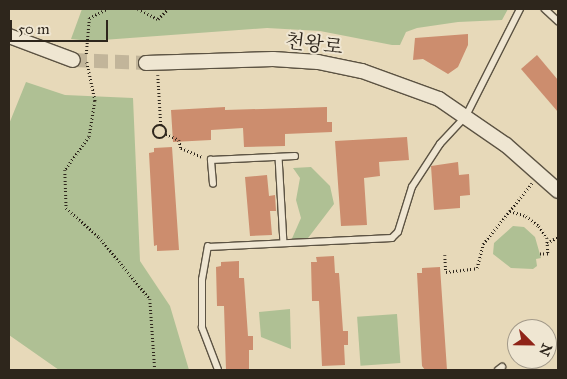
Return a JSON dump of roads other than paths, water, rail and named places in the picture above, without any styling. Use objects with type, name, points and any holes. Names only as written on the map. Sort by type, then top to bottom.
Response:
[{"type":"street","points":[[9,36],[73,60]]},
{"type":"street","name":"천왕로","points":[[152,62],[273,59],[318,62],[409,86],[439,99],[466,116],[540,173],[558,191]]},
{"type":"lane","points":[[218,370],[202,328],[202,280],[208,246],[392,238],[398,232],[412,187],[422,170],[466,116],[520,9]]},
{"type":"lane","points":[[545,9],[558,21]]},
{"type":"lane","points":[[279,156],[284,243]]},
{"type":"lane","points":[[213,184],[211,160],[295,156]]},
{"type":"tunnel","points":[[73,60],[146,63]]}]
